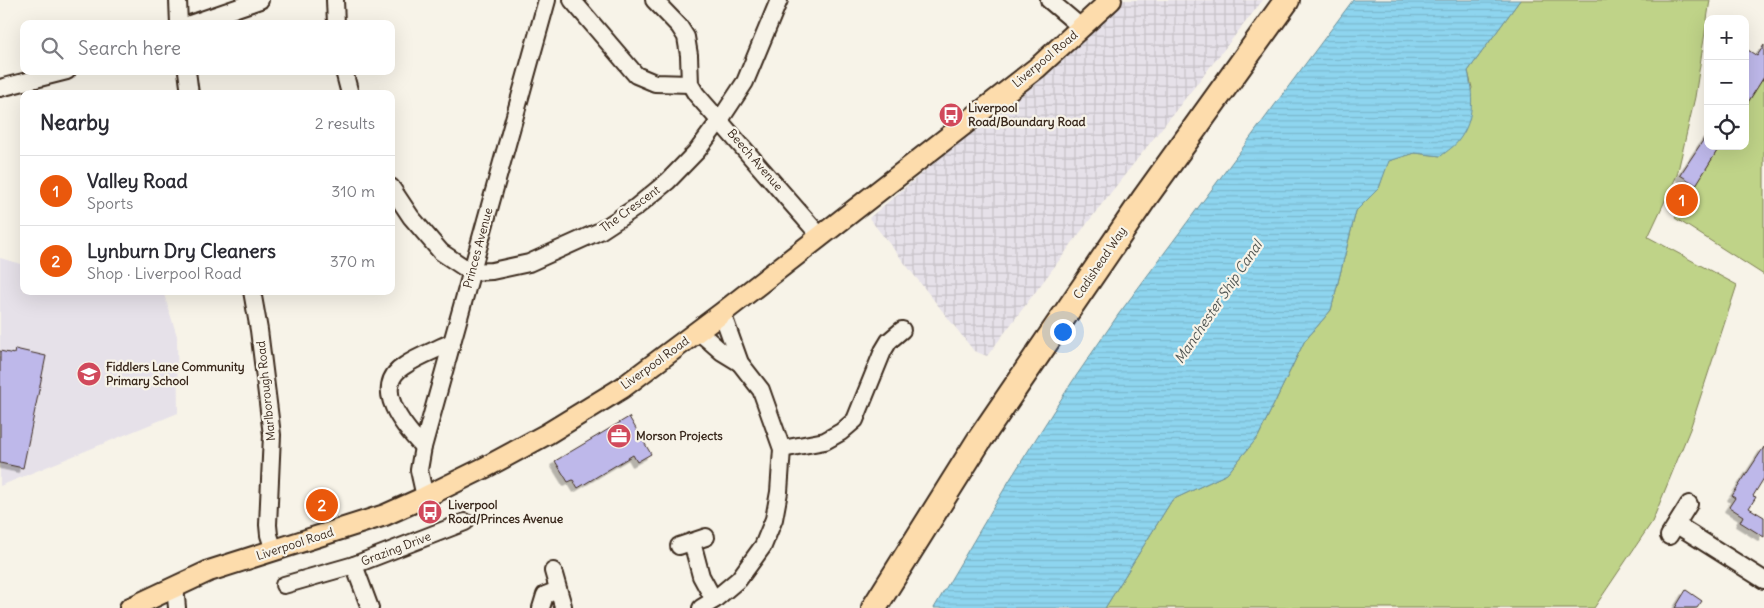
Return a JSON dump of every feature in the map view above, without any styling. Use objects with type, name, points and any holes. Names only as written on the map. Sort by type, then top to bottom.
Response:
[{"type":"highway","name":"Cadishead Way","points":[[874,608],[985,431],[1144,199],[1287,0]]},
{"type":"main road","name":"Liverpool Road","points":[[143,605],[175,586],[209,571],[385,515],[424,498],[547,434],[622,388],[722,313],[1038,67],[1110,0]]},
{"type":"street","points":[[178,0],[179,20]]},
{"type":"street","points":[[202,20],[260,0]]},
{"type":"street","points":[[335,0],[336,20]]},
{"type":"street","name":"Princes Avenue","points":[[424,498],[419,470],[422,447],[547,0]]},
{"type":"street","points":[[572,0],[636,75],[655,82],[690,84],[686,37],[679,26],[654,0]]},
{"type":"street","name":"The Crescent","points":[[471,272],[492,271],[529,263],[600,232],[635,208],[668,181],[697,151],[745,82],[778,0]]},
{"type":"street","points":[[1050,0],[1082,28]]},
{"type":"street","points":[[0,88],[51,75]]},
{"type":"street","points":[[187,75],[189,90]]},
{"type":"street","points":[[345,75],[349,90]]},
{"type":"street","name":"Beech Avenue","points":[[690,84],[820,236]]},
{"type":"street","points":[[395,193],[411,217],[441,252],[471,272]]},
{"type":"street","name":"Marlborough Road","points":[[253,295],[272,435],[268,525],[274,550]]},
{"type":"street","points":[[692,542],[707,604],[739,579],[763,546],[774,519],[779,492],[782,449],[761,390],[740,363],[722,313]]},
{"type":"street","points":[[782,449],[826,441],[841,432],[855,420],[883,351],[883,337],[902,330]]},
{"type":"street","points":[[698,331],[722,352],[740,363]]},
{"type":"street","points":[[422,447],[399,417],[391,400],[391,382],[393,375],[403,366],[452,342]]},
{"type":"street","points":[[1689,504],[1673,530],[1764,580]]},
{"type":"street","name":"Grazing Drive","points":[[284,585],[354,565],[465,522]]},
{"type":"street","name":"Grazing Drive","points":[[354,565],[370,608]]},
{"type":"street","points":[[540,608],[545,595],[561,598],[553,571]]},
{"type":"street","points":[[175,586],[177,608]]},
{"type":"shaded area","points":[[1121,0],[1263,0],[1101,205],[987,356],[974,351],[869,218],[1092,30]]},
{"type":"shaded area","name":"Fiddlers Lane Community Primary School","points":[[0,258],[20,264],[20,295],[164,295],[177,336],[178,413],[0,486]]},
{"type":"green space","points":[[1520,0],[1710,0],[1708,15],[1704,15],[1704,39],[1695,97],[1677,175],[1648,237],[1737,285],[1690,429],[1652,522],[1594,608],[1105,608],[1172,500],[1227,474],[1258,437],[1304,342],[1331,310],[1356,211],[1379,188],[1388,161],[1415,153],[1441,156],[1472,88],[1468,71]]},
{"type":"green space","points":[[1764,77],[1764,275],[1675,218],[1718,150],[1749,150],[1749,101]]},
{"type":"water","name":"Manchester Ship Canal","points":[[1353,0],[1520,0],[1468,71],[1472,98],[1470,115],[1468,124],[1457,142],[1441,156],[1415,153],[1389,161],[1379,188],[1356,211],[1331,310],[1304,342],[1258,437],[1227,474],[1172,500],[1105,608],[934,608],[1009,481],[1072,382],[1118,315]]},
{"type":"building","points":[[1764,45],[1764,77],[1749,101],[1749,51],[1757,56]]},
{"type":"building","points":[[1704,139],[1704,150],[1718,150],[1696,185],[1680,175]]},
{"type":"building","points":[[15,349],[46,356],[23,468],[0,463],[0,351],[14,354]]},
{"type":"building","name":"Morson Projects","points":[[629,417],[651,454],[637,462],[633,455],[578,488],[573,480],[568,482],[555,461]]},
{"type":"building","points":[[1764,447],[1764,478],[1753,496],[1756,497],[1749,508],[1764,517],[1764,537],[1740,522],[1743,516],[1729,507],[1735,498],[1732,496]]},
{"type":"building","points":[[1686,590],[1702,601],[1697,608],[1675,608]]},
{"type":"place","name":"Liverpool Road/Boundary Road","points":[[951,115]]},
{"type":"place","name":"Valley Road","points":[[1682,200]]},
{"type":"place","name":"Fiddlers Lane Community Primary School","points":[[89,374]]},
{"type":"place","name":"Morson Projects","points":[[619,436]]},
{"type":"place","name":"Lynburn Dry Cleaners","points":[[322,505]]},
{"type":"place","name":"Liverpool Road/Princes Avenue","points":[[430,512]]}]
